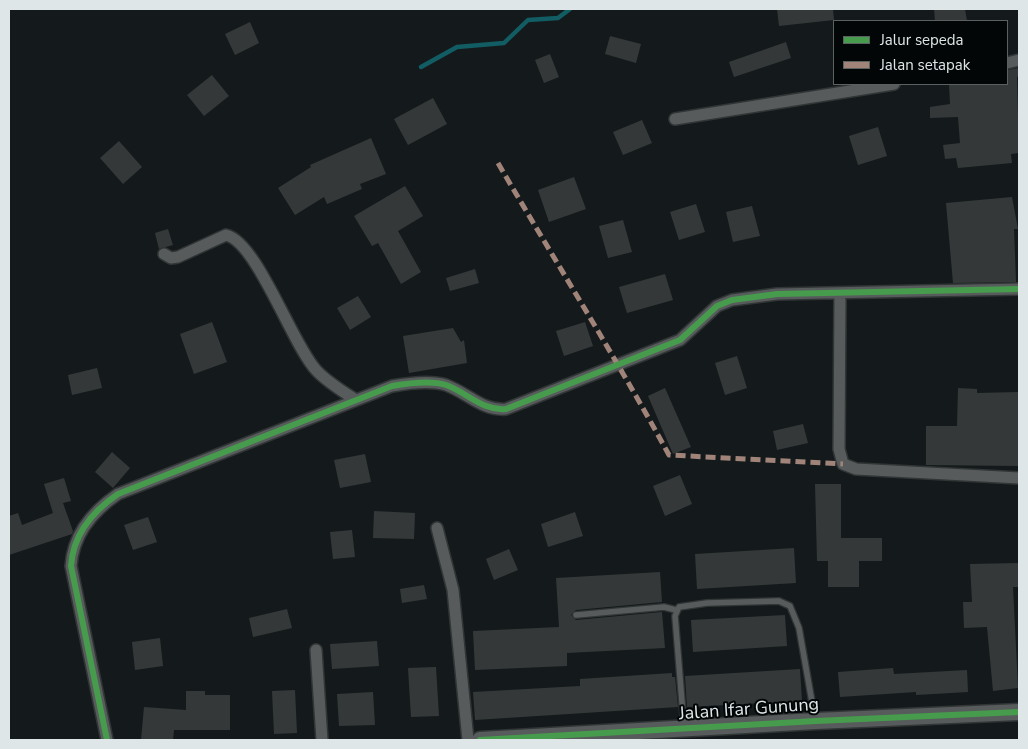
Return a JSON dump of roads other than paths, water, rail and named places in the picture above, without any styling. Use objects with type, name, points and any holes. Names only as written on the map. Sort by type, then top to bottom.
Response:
[{"type":"street","points":[[675,119],[888,85]]},
{"type":"street","points":[[164,254],[171,258],[178,257],[226,235],[232,236],[241,244],[256,264],[304,352],[316,370],[356,400]]},
{"type":"street","points":[[106,740],[71,566],[72,552],[82,529],[101,506],[118,494],[392,386],[410,383],[436,383],[447,386],[488,409],[506,409],[680,340],[717,306],[732,300],[776,294],[1019,289]]},
{"type":"street","points":[[840,293],[839,448],[843,464],[856,469],[1019,478]]},
{"type":"street","points":[[437,528],[453,590],[468,740]]},
{"type":"street","points":[[316,650],[322,740]]},
{"type":"street","name":"Jalan Ifar Gunung","points":[[480,740],[816,721],[1019,712]]},
{"type":"lane","points":[[576,615],[664,607],[676,610],[684,606],[707,603],[779,601],[790,606],[799,628],[816,721]]},
{"type":"lane","points":[[676,610],[674,616],[684,729]]},
{"type":"waterway","points":[[421,67],[457,47],[504,43],[528,20],[558,18],[570,9]]}]
